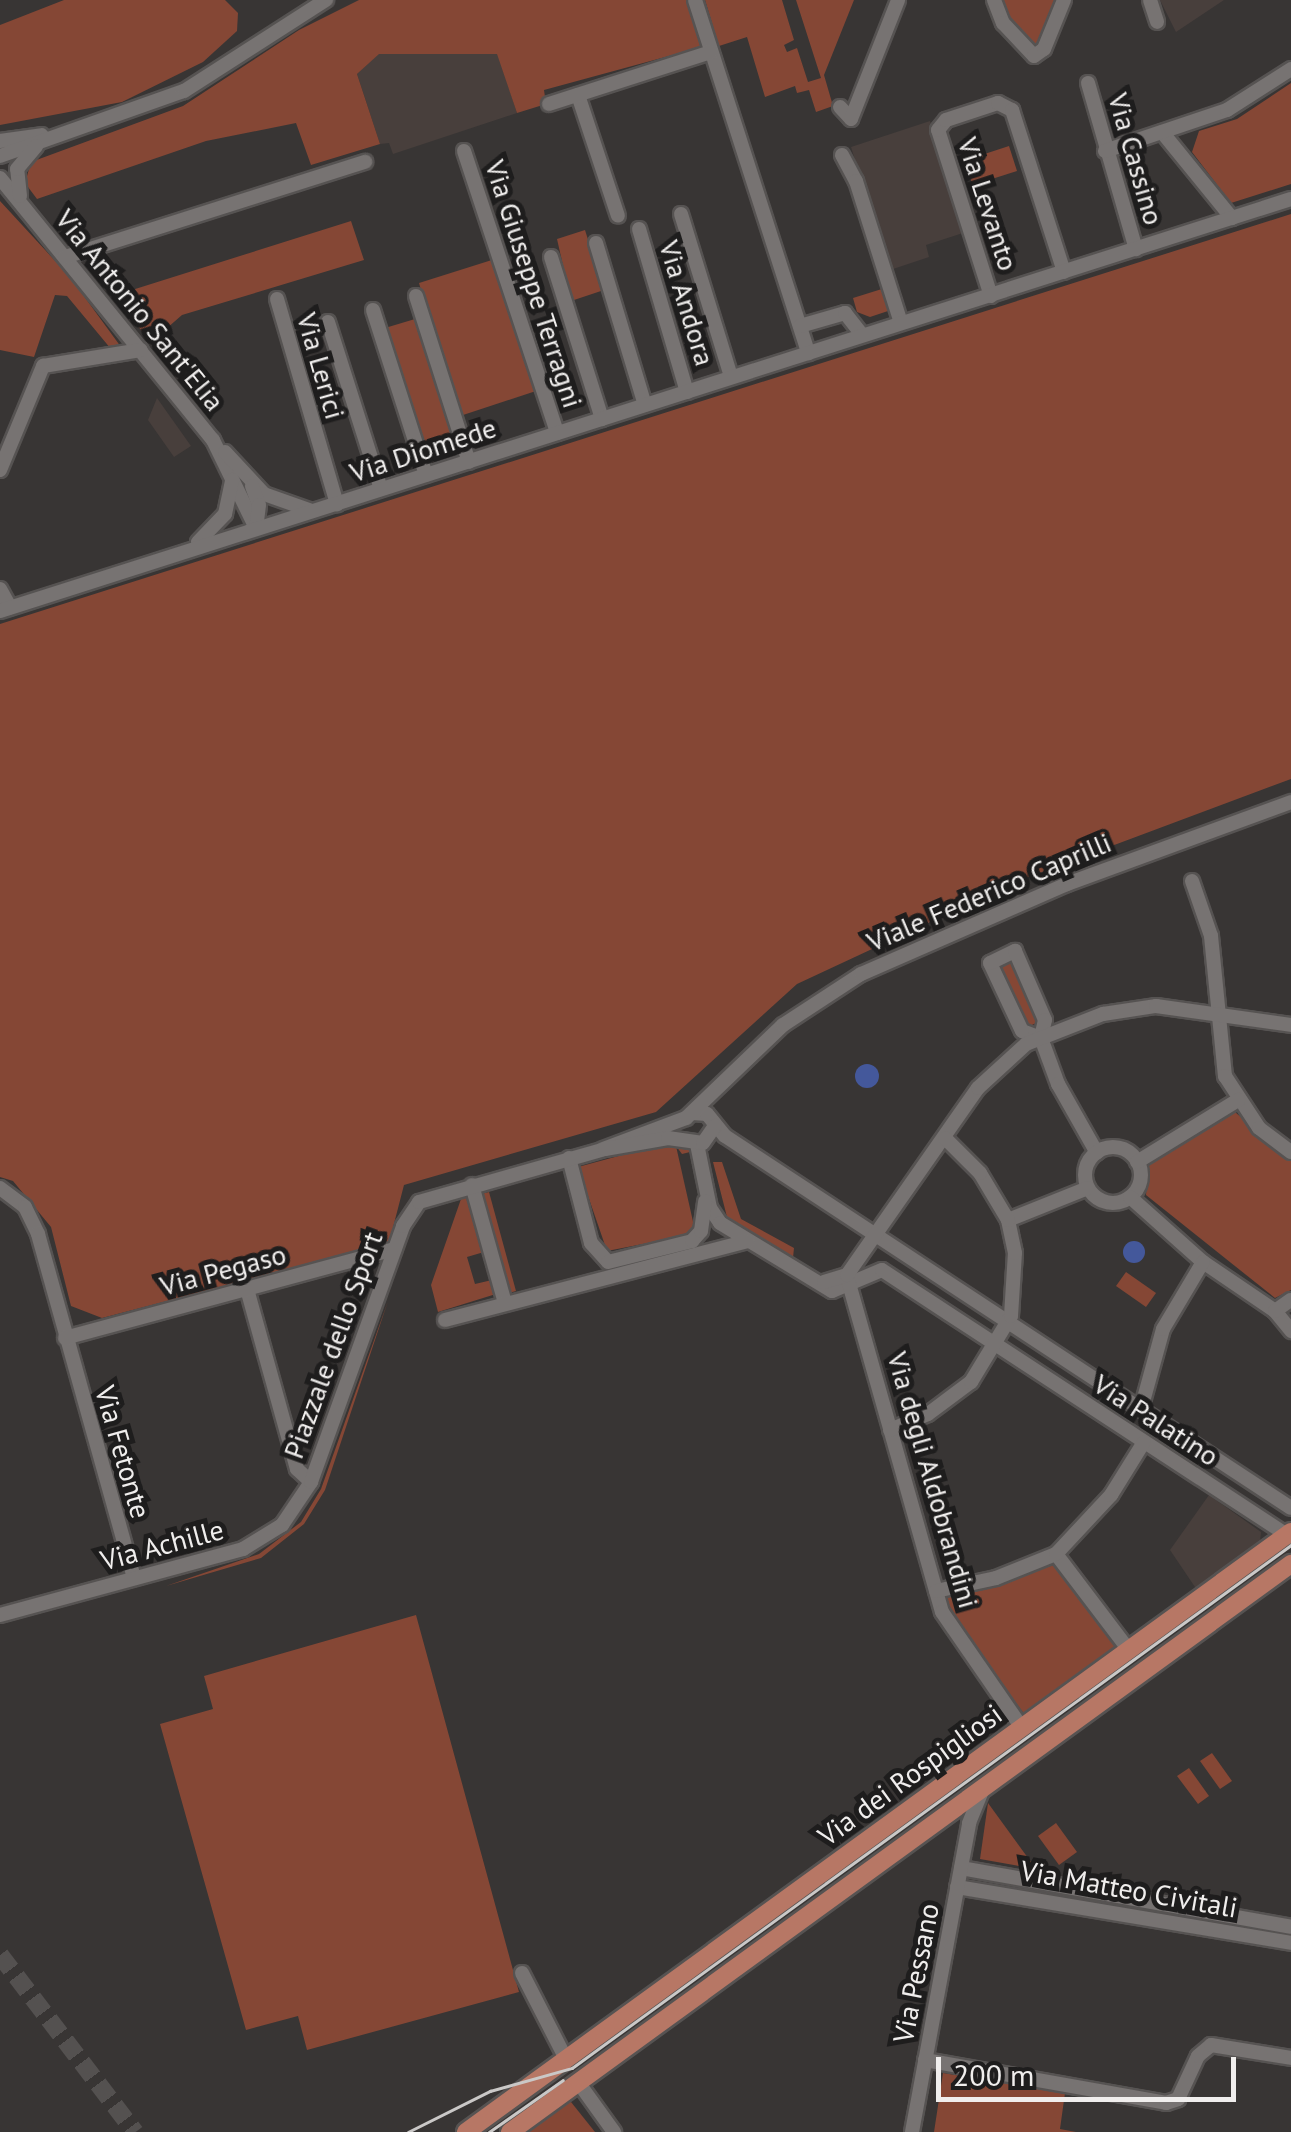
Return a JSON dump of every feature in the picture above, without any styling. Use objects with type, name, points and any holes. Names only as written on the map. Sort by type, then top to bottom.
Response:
[{"type":"main road","name":"Via dei Rospigliosi","points":[[466,2132],[480,2126],[566,2059],[1289,1535]]},
{"type":"main road","name":"Via dei Rospigliosi","points":[[510,2132],[1291,1564]]},
{"type":"main road","points":[[566,2059],[578,2082]]},
{"type":"street","points":[[0,156],[184,90],[326,0]]},
{"type":"street","points":[[695,0],[808,354]]},
{"type":"street","points":[[840,106],[851,119],[898,0]]},
{"type":"street","points":[[994,0],[1014,38],[1037,55],[1064,0]]},
{"type":"street","points":[[1150,0],[1156,22]]},
{"type":"street","points":[[550,104],[711,52]]},
{"type":"street","points":[[1105,150],[1235,106],[1291,69]]},
{"type":"street","name":"Via Cassino","points":[[1088,83],[1136,249]]},
{"type":"street","points":[[578,95],[618,216]]},
{"type":"street","name":"Via Levanto","points":[[991,296],[939,127],[1005,103],[1064,272]]},
{"type":"street","points":[[1183,154],[1182,137],[1196,120]]},
{"type":"street","points":[[1162,132],[1232,218]]},
{"type":"street","points":[[0,141],[68,134]]},
{"type":"street","points":[[28,212],[15,178],[40,142]]},
{"type":"street","name":"Via Giuseppe Terragni","points":[[464,151],[557,433]]},
{"type":"street","points":[[842,155],[901,323]]},
{"type":"street","points":[[65,257],[365,162]]},
{"type":"street","name":"Via Antonio Sant'Elia","points":[[0,178],[238,476],[264,494],[312,512]]},
{"type":"street","name":"Via Diomede","points":[[5,609],[1291,199]]},
{"type":"street","points":[[681,214],[731,377]]},
{"type":"street","name":"Via Andora","points":[[639,229],[688,392]]},
{"type":"street","points":[[596,243],[645,405]]},
{"type":"street","points":[[552,256],[602,420]]},
{"type":"street","points":[[416,296],[468,462]]},
{"type":"street","name":"Via Lerici","points":[[276,299],[337,504]]},
{"type":"street","points":[[373,310],[426,475]]},
{"type":"street","points":[[800,326],[845,313],[862,336]]},
{"type":"street","points":[[328,322],[381,490]]},
{"type":"street","points":[[1,468],[42,366],[141,350]]},
{"type":"street","points":[[238,476],[259,505],[256,528]]},
{"type":"street","points":[[192,547],[225,514],[238,476]]},
{"type":"street","points":[[0,589],[5,609]]},
{"type":"street","name":"Viale Federico Caprilli","points":[[689,1116],[730,1072],[804,1008],[884,963],[1067,884],[1291,802]]},
{"type":"street","points":[[1192,881],[1211,936],[1220,1061],[1238,1100],[1259,1128],[1291,1152]]},
{"type":"street","points":[[1040,1038],[1022,1031],[990,963],[1014,952],[1045,1020],[1040,1038],[1096,1153]]},
{"type":"street","points":[[871,1240],[713,1122],[689,1116],[692,1141],[715,1218],[819,1280],[848,1281],[871,1240],[997,1068],[1040,1038],[1120,1010],[1216,1012],[1291,1025]]},
{"type":"street","name":"Viale Federico Caprilli","points":[[713,1122],[730,1072]]},
{"type":"street","points":[[1137,1162],[1238,1100]]},
{"type":"street","name":"Piazzale dello Sport","points":[[247,1289],[297,1468],[311,1482],[394,1249],[418,1202],[602,1150],[689,1116]]},
{"type":"street","points":[[692,1141],[710,1139],[713,1122]]},
{"type":"street","points":[[890,1430],[954,1398],[998,1346],[1009,1323],[1016,1253],[1008,1220],[980,1172],[945,1138]]},
{"type":"street","name":"Piazzale dello Sport","points":[[602,1150],[692,1141]]},
{"type":"street","points":[[1120,1148],[1137,1162],[1140,1180],[1130,1196],[1109,1203],[1088,1188],[1086,1169],[1096,1153],[1120,1148]]},
{"type":"street","points":[[569,1158],[591,1243],[608,1262],[692,1240],[701,1231],[706,1193]]},
{"type":"street","points":[[472,1184],[505,1303]]},
{"type":"street","name":"Via Fetonte","points":[[0,1188],[32,1220],[134,1578]]},
{"type":"street","points":[[1008,1220],[1088,1188]]},
{"type":"street","points":[[1130,1196],[1203,1262],[1275,1311],[1291,1331]]},
{"type":"street","name":"Via Palatino","points":[[871,1240],[890,1245],[1291,1508]]},
{"type":"street","points":[[444,1320],[750,1241]]},
{"type":"street","name":"Via Pegaso","points":[[65,1338],[394,1249]]},
{"type":"street","points":[[1141,1410],[1162,1329],[1203,1262]]},
{"type":"street","name":"Via Palatino","points":[[848,1281],[882,1270],[1289,1535]]},
{"type":"street","name":"Via degli Aldobrandini","points":[[848,1281],[944,1620],[1022,1728]]},
{"type":"street","points":[[1275,1311],[1291,1300]]},
{"type":"street","points":[[936,1591],[1014,1572],[1056,1554],[1111,1494],[1144,1442]]},
{"type":"street","name":"Via Achille","points":[[0,1615],[259,1542],[289,1518],[311,1482]]},
{"type":"street","points":[[1056,1554],[1129,1650]]},
{"type":"street","name":"Via Pessano","points":[[912,2132],[969,1824],[986,1786]]},
{"type":"street","points":[[950,1812],[969,1824]]},
{"type":"street","name":"Via Matteo Civitali","points":[[961,1868],[1291,1926]]},
{"type":"street","name":"Via Matteo Civitali","points":[[957,1887],[1291,1943]]},
{"type":"street","points":[[522,1973],[566,2059]]},
{"type":"street","points":[[925,2060],[1166,2103],[1178,2099],[1198,2056],[1211,2046],[1291,2058]]},
{"type":"street","points":[[578,2082],[614,2132]]},
{"type":"shaded area","points":[[64,0],[225,0],[238,13],[237,31],[203,62],[122,102],[0,125],[0,25]]},
{"type":"shaded area","points":[[359,0],[687,0],[702,47],[544,90],[546,104],[517,113],[497,54],[379,54],[357,74],[380,144],[311,165],[296,123],[206,141],[37,199],[25,183],[31,162],[183,106],[299,30]]},
{"type":"shaded area","points":[[705,0],[782,0],[794,40],[784,45],[787,52],[797,48],[808,82],[821,78],[796,0],[854,0],[824,75],[833,106],[816,112],[809,90],[797,93],[795,86],[765,97],[747,37],[719,46]]},
{"type":"shaded area","points":[[999,0],[1058,0],[1036,49],[1008,23]]},
{"type":"shaded area","points":[[1160,0],[1224,0],[1176,32]]},
{"type":"shaded area","points":[[378,54],[498,54],[517,113],[393,154],[389,143],[380,144],[357,74]]},
{"type":"shaded area","points":[[1291,83],[1291,184],[1231,203],[1192,152],[1199,131],[1237,119]]},
{"type":"shaded area","points":[[930,121],[966,232],[926,245],[929,257],[890,270],[851,147]]},
{"type":"shaded area","points":[[1009,146],[1017,171],[973,185],[963,161]]},
{"type":"shaded area","points":[[0,201],[70,277],[121,347],[111,349],[67,296],[55,295],[34,357],[0,350]]},
{"type":"shaded area","points":[[1291,214],[1291,779],[1018,881],[797,984],[656,1112],[404,1185],[389,1243],[102,1318],[71,1306],[51,1227],[13,1181],[0,1177],[0,624]]},
{"type":"shaded area","points":[[351,221],[364,260],[182,315],[151,342],[113,296]]},
{"type":"shaded area","points":[[585,230],[604,290],[571,301],[557,239]]},
{"type":"shaded area","points":[[495,259],[536,391],[457,417],[419,283]]},
{"type":"shaded area","points":[[885,288],[891,310],[870,317],[857,312],[853,298]]},
{"type":"shaded area","points":[[415,319],[457,447],[427,457],[385,328]]},
{"type":"shaded area","points":[[157,398],[191,446],[174,457],[148,420]]},
{"type":"shaded area","points":[[1015,956],[1041,1021],[1025,1028],[997,965]]},
{"type":"shaded area","points":[[1235,1112],[1291,1160],[1291,1290],[1275,1298],[1146,1195],[1148,1163]]},
{"type":"shaded area","points":[[670,1142],[687,1147],[690,1152],[682,1154],[676,1146],[694,1226],[684,1236],[607,1251],[578,1167]]},
{"type":"shaded area","points":[[713,1162],[722,1162],[741,1219],[794,1248],[793,1258],[728,1221]]},
{"type":"shaded area","points":[[489,1192],[516,1291],[509,1293],[481,1194]]},
{"type":"shaded area","points":[[468,1197],[484,1252],[467,1257],[475,1284],[492,1280],[496,1294],[438,1312],[431,1285],[461,1199]]},
{"type":"shaded area","points":[[1126,1272],[1156,1293],[1146,1307],[1116,1286]]},
{"type":"shaded area","points":[[388,1301],[325,1490],[304,1524],[261,1558],[166,1586],[259,1554],[301,1522],[321,1489]]},
{"type":"shaded area","points":[[1209,1495],[1261,1532],[1260,1542],[1197,1590],[1170,1550]]},
{"type":"shaded area","points":[[1054,1565],[1119,1651],[1027,1718],[951,1614],[947,1597]]},
{"type":"shaded area","points":[[416,1615],[519,1992],[307,2050],[298,2016],[246,2030],[160,1724],[213,1709],[204,1676]]},
{"type":"shaded area","points":[[1212,1753],[1232,1781],[1220,1789],[1200,1761]]},
{"type":"shaded area","points":[[1189,1768],[1209,1796],[1198,1804],[1177,1776]]},
{"type":"shaded area","points":[[988,1803],[1036,1869],[980,1859]]},
{"type":"shaded area","points":[[1056,1823],[1077,1852],[1059,1865],[1038,1836]]},
{"type":"shaded area","points":[[943,2073],[1065,2093],[1060,2129],[1076,2132],[934,2132]]},
{"type":"shaded area","points":[[571,2102],[595,2132],[526,2132],[566,2103]]},
{"type":"water","points":[[867,1064],[879,1076],[867,1088],[855,1076]]},
{"type":"water","points":[[1134,1241],[1142,1244],[1142,1260],[1134,1263],[1126,1260],[1123,1252],[1126,1244]]},
{"type":"tunnel","points":[[0,1955],[135,2132]]},
{"type":"tram line","points":[[408,2132],[490,2091],[572,2068],[1291,1545]]},
{"type":"tram line","points":[[489,2132],[563,2080]]}]
